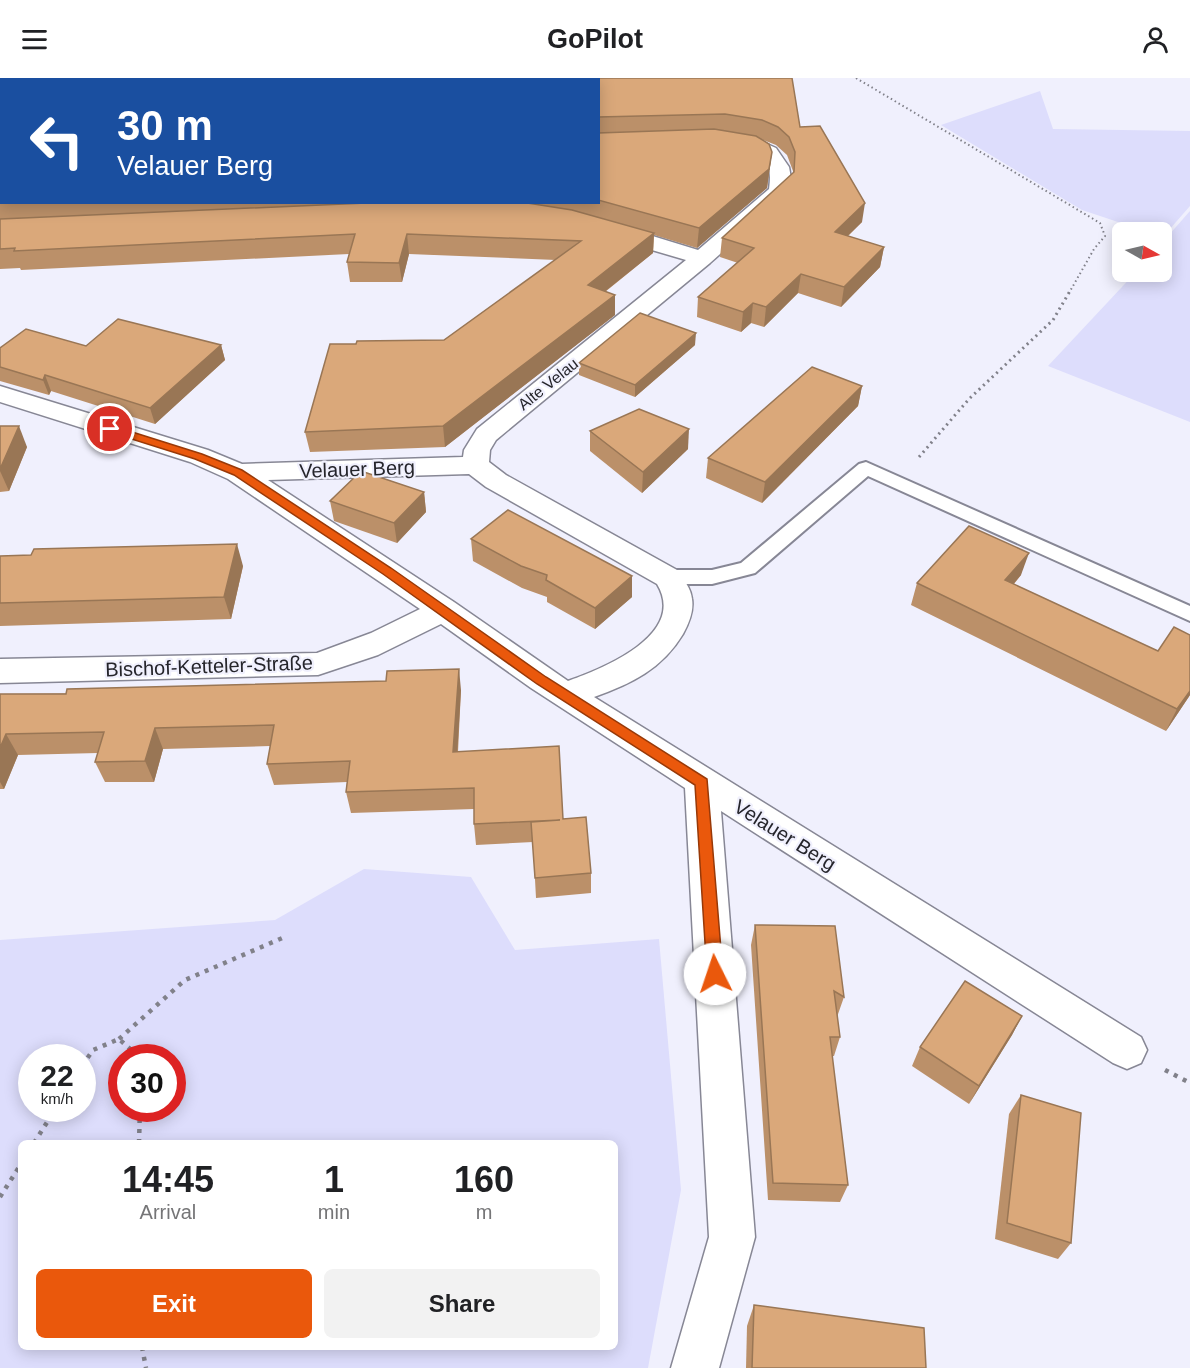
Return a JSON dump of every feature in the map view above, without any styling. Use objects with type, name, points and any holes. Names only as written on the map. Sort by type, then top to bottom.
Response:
[{"type":"street","name":"Alte Velau","points":[[475,465],[477,450],[486,435],[702,258],[779,191],[783,175],[780,164],[772,153],[737,141],[710,141]]},
{"type":"street","points":[[590,224],[702,258]]},
{"type":"street","name":"Velauer Berg","points":[[0,394],[198,456],[238,472],[442,609],[542,680],[1127,1050]]},
{"type":"street","points":[[475,465],[496,481],[667,577],[677,594],[676,617],[663,644],[646,660],[618,675],[567,694]]},
{"type":"street","name":"Velauer Berg","points":[[238,472],[475,465]]},
{"type":"street","name":"Bischof-Ketteler-Straße","points":[[0,671],[318,664],[404,633],[442,609]]},
{"type":"street","points":[[695,1368],[732,1237],[702,783]]},
{"type":"lane","points":[[667,577],[712,577],[748,568],[866,468],[1190,614]]},
{"type":"path","points":[[856,78],[1100,223],[1105,236],[1094,249],[1053,321],[969,399],[897,483]]},
{"type":"path","points":[[96,1049],[119,1039],[184,980],[287,936]]},
{"type":"path","points":[[119,1039],[125,1044]]},
{"type":"path","points":[[36,1140],[47,1122]]},
{"type":"path","points":[[139,1140],[140,1122]]},
{"type":"path","points":[[0,1197],[18,1169]]},
{"type":"path","points":[[143,1350],[146,1368]]},
{"type":"shaded area","points":[[1040,91],[1053,129],[1190,131],[1190,206],[1172,227],[1172,222],[1118,222],[1082,210],[941,125]]},
{"type":"shaded area","points":[[1190,211],[1190,422],[1048,366],[1127,282],[1172,282],[1172,231]]},
{"type":"shaded area","points":[[364,869],[471,877],[515,950],[659,939],[681,1190],[648,1368],[0,1368],[0,940],[275,920]]},
{"type":"building","points":[[600,78],[792,78],[800,127],[820,126],[865,203],[835,232],[884,247],[844,287],[801,274],[766,307],[753,303],[743,312],[698,297],[754,248],[722,238],[794,172],[795,152],[789,137],[778,127],[762,120],[725,114],[600,117]]},
{"type":"building","points":[[714,129],[756,136],[769,144],[772,152],[769,169],[699,228],[600,201],[600,133]]},
{"type":"building","points":[[343,204],[534,204],[572,210],[654,233],[588,285],[615,295],[443,426],[305,432],[330,344],[356,344],[357,341],[444,340],[581,241],[407,234],[399,263],[347,262],[355,234],[14,251],[15,248],[0,249],[0,219]]},
{"type":"building","points":[[640,313],[696,333],[635,385],[579,363]]},
{"type":"building","points":[[118,319],[221,345],[150,408],[45,375],[43,380],[0,367],[0,348],[26,329],[86,346]]},
{"type":"building","points":[[812,367],[862,386],[765,482],[708,458]]},
{"type":"building","points":[[639,409],[689,429],[643,472],[590,431]]},
{"type":"building","points":[[0,426],[19,426],[0,469]]},
{"type":"building","points":[[361,471],[424,492],[394,523],[330,501]]},
{"type":"building","points":[[508,510],[632,576],[595,608],[546,580],[547,575],[521,566],[471,539]]},
{"type":"building","points":[[969,526],[1029,553],[1005,580],[1158,651],[1174,627],[1190,635],[1190,691],[1177,709],[917,583]]},
{"type":"building","points":[[237,544],[224,597],[0,603],[0,556],[31,555],[34,549]]},
{"type":"building","points":[[459,669],[453,752],[559,746],[563,819],[586,817],[591,873],[535,878],[531,822],[560,820],[474,824],[474,788],[346,792],[350,761],[267,764],[274,725],[155,728],[145,761],[95,762],[104,732],[6,734],[0,748],[0,694],[66,694],[67,689],[386,681],[387,671]]},
{"type":"building","points":[[755,925],[835,926],[844,997],[834,991],[840,1037],[830,1037],[848,1185],[773,1183]]},
{"type":"building","points":[[965,981],[1022,1016],[979,1086],[920,1047]]},
{"type":"building","points":[[1021,1095],[1081,1113],[1071,1243],[1007,1223]]},
{"type":"building","points":[[754,1305],[924,1328],[926,1368],[752,1368]]},
{"type":"route","points":[[110,429],[198,456],[238,472],[387,571],[542,680],[702,783],[715,974]]}]
